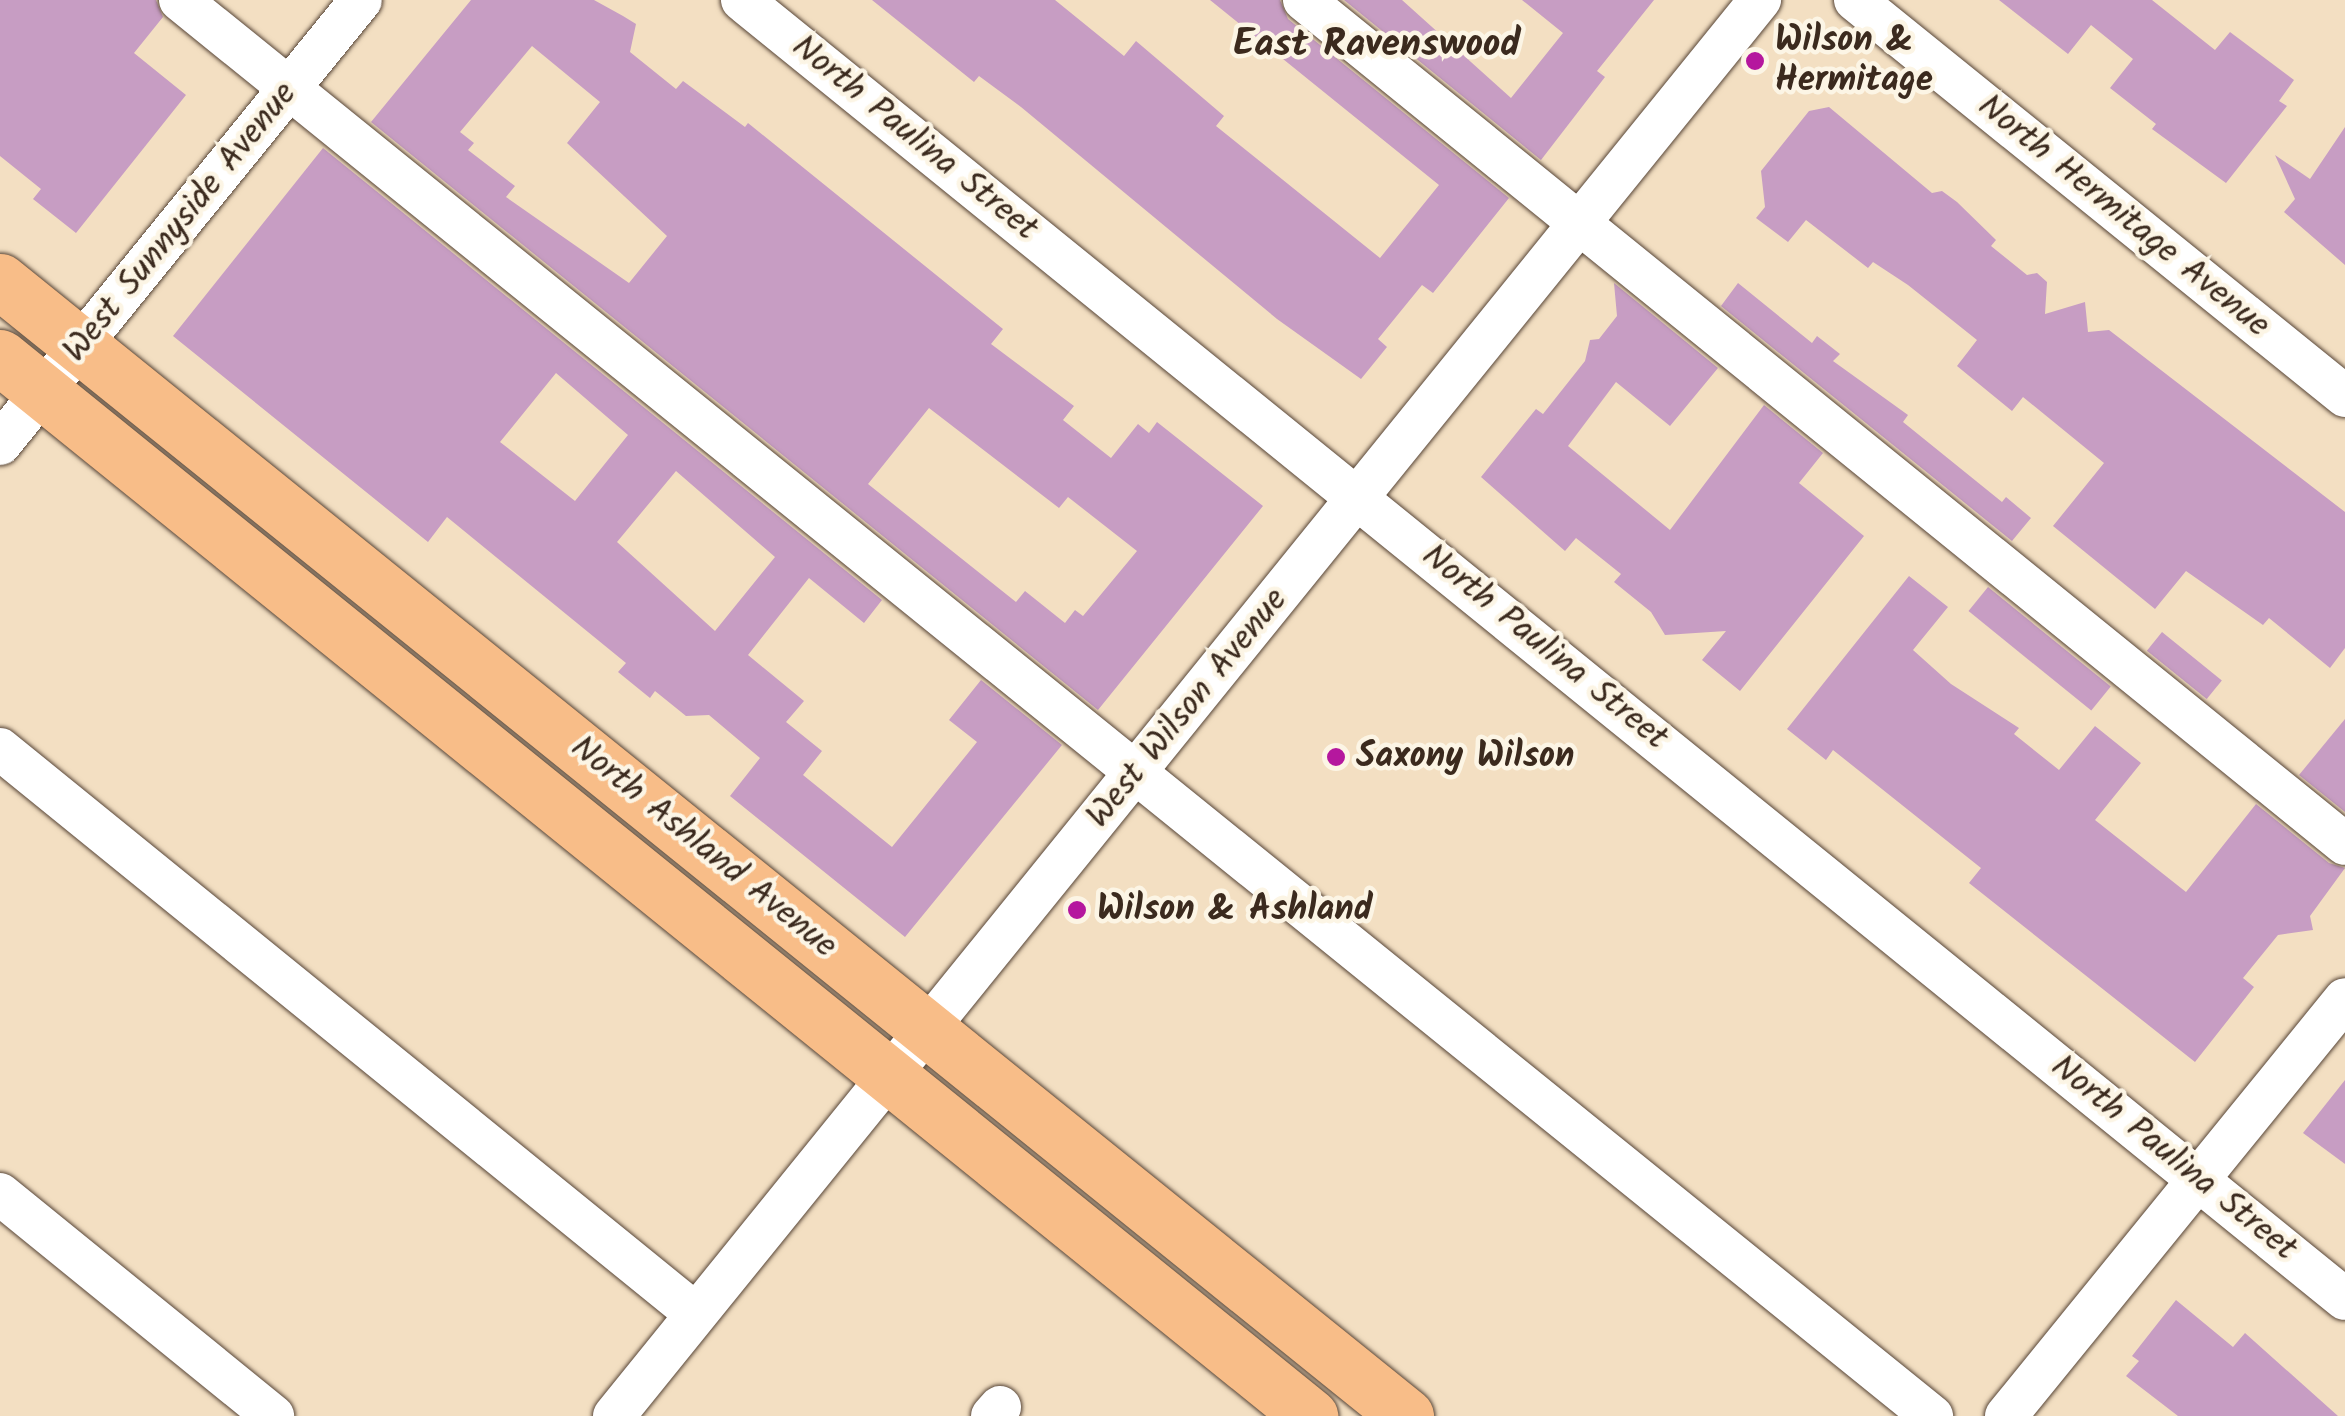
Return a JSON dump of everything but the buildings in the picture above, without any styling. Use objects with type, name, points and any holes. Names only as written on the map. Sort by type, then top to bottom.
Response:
[{"type":"main road","name":"North Ashland Avenue","points":[[0,281],[1406,1416]]},
{"type":"main road","name":"North Ashland Avenue","points":[[0,357],[1310,1416]]},
{"type":"street","points":[[180,0],[1138,770],[1932,1416]]},
{"type":"street","name":"West Sunnyside Avenue","points":[[0,444],[361,0]]},
{"type":"street","name":"North Paulina Street","points":[[742,0],[2345,1298]]},
{"type":"street","points":[[1304,0],[2345,844]]},
{"type":"street","name":"West Wilson Avenue","points":[[614,1416],[1760,0]]},
{"type":"street","name":"North Hermitage Avenue","points":[[1855,0],[2345,396]]},
{"type":"street","points":[[0,748],[696,1314]]},
{"type":"street","points":[[2006,1416],[2345,999]]},
{"type":"street","points":[[0,1194],[273,1416]]},
{"type":"place","name":"Wilson & Hermitage","points":[[1755,61]]},
{"type":"place","name":"Saxony Wilson","points":[[1336,757]]},
{"type":"place","name":"Wilson & Ashland","points":[[1077,910]]},
{"type":"district","name":"East Ravenswood","points":[[1377,46]]}]
